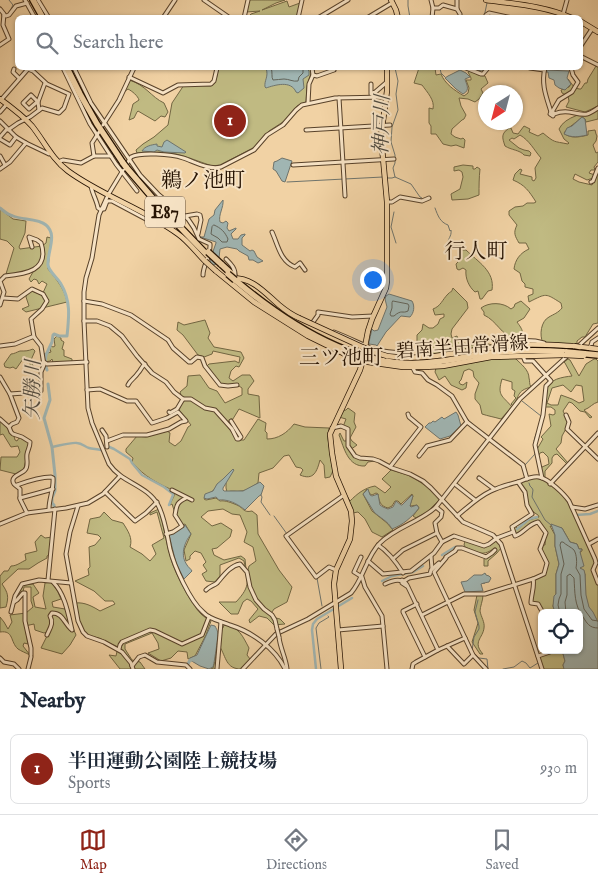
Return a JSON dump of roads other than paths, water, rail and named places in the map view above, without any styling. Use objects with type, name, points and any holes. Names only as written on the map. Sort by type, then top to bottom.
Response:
[{"type":"highway","points":[[29,1],[40,15]]},
{"type":"highway","name":"E87","points":[[70,70],[92,117],[126,164],[161,207],[219,267],[312,330],[355,350],[380,358],[400,360],[419,361],[507,349],[535,348],[598,354]]},
{"type":"main road","points":[[486,0],[541,8],[560,15]]},
{"type":"main road","points":[[392,1],[397,15]]},
{"type":"main road","points":[[583,24],[598,32]]},
{"type":"main road","points":[[364,352],[368,331],[386,288],[387,281],[387,202],[381,136],[386,98],[387,70]]},
{"type":"main road","points":[[1,99],[26,120],[58,162],[67,170],[91,186],[177,233],[219,267]]},
{"type":"main road","name":"碧南半田常滑線","points":[[234,278],[249,281],[268,297],[299,318],[371,352],[387,356],[405,358],[437,356],[504,346],[546,345],[568,352]]},
{"type":"main road","name":"碧南半田常滑線","points":[[234,278],[262,306],[309,335],[351,356],[395,367],[444,366],[482,357],[568,352],[580,347],[590,348],[598,354]]},
{"type":"main road","points":[[341,669],[334,584],[336,570],[347,548],[352,528],[351,511],[336,476],[330,434],[360,370],[363,359]]},
{"type":"street","points":[[38,0],[40,15]]},
{"type":"street","points":[[165,15],[175,0]]},
{"type":"street","points":[[204,0],[226,15]]},
{"type":"street","points":[[245,15],[248,0]]},
{"type":"street","points":[[299,15],[302,0]]},
{"type":"street","points":[[323,15],[348,0]]},
{"type":"street","points":[[431,0],[432,15]]},
{"type":"street","points":[[456,0],[460,15]]},
{"type":"street","points":[[563,15],[567,0]]},
{"type":"street","points":[[0,9],[6,16],[16,6],[29,1]]},
{"type":"street","points":[[371,15],[392,1]]},
{"type":"street","points":[[432,8],[439,8],[443,5],[457,9]]},
{"type":"street","points":[[0,45],[9,39],[3,26],[4,14]]},
{"type":"street","points":[[583,39],[592,29]]},
{"type":"street","points":[[583,58],[598,65]]},
{"type":"street","points":[[14,69],[13,72],[20,78]]},
{"type":"street","points":[[1,99],[26,70]]},
{"type":"street","points":[[16,137],[10,145],[0,138],[7,129],[26,120],[39,110],[44,108],[59,113],[64,108],[69,95],[49,86],[31,70]]},
{"type":"street","points":[[64,70],[90,124],[111,156]]},
{"type":"street","points":[[75,70],[126,164],[137,191]]},
{"type":"street","points":[[104,124],[123,93],[133,70]]},
{"type":"street","points":[[129,77],[166,93],[178,85],[211,84],[215,80],[218,70]]},
{"type":"street","points":[[308,103],[312,70]]},
{"type":"street","points":[[313,75],[317,76],[334,70]]},
{"type":"street","points":[[476,70],[483,74],[486,70]]},
{"type":"street","points":[[544,70],[544,89],[555,112]]},
{"type":"street","points":[[555,112],[559,100],[572,92],[578,82],[572,70]]},
{"type":"street","points":[[39,110],[37,102],[30,95],[23,103],[29,109],[37,102],[46,82]]},
{"type":"street","points":[[371,84],[371,94],[373,94],[387,82]]},
{"type":"street","points":[[339,98],[345,196]]},
{"type":"street","points":[[286,669],[265,644],[239,628],[220,622],[203,613],[181,578],[172,559],[162,512],[157,502],[146,491],[113,470],[106,458],[89,415],[87,404],[84,321],[86,278],[92,258],[101,210],[126,164],[133,156],[176,156],[207,167],[221,167],[254,150],[270,133],[286,122],[300,106],[339,98],[386,98]]},
{"type":"street","points":[[0,112],[7,104]]},
{"type":"street","points":[[555,112],[572,111],[583,113],[591,112],[598,108]]},
{"type":"street","points":[[0,121],[16,137],[49,154],[51,153]]},
{"type":"street","points":[[306,130],[390,125]]},
{"type":"street","points":[[94,156],[92,143],[98,134]]},
{"type":"street","points":[[0,169],[14,158],[26,143]]},
{"type":"street","points":[[0,156],[6,165]]},
{"type":"street","points":[[58,162],[63,160],[81,163],[94,156],[111,156],[126,164],[172,207],[185,216],[192,224],[201,241],[208,242],[211,245],[203,275]]},
{"type":"street","points":[[293,165],[394,159]]},
{"type":"street","points":[[591,182],[598,168]]},
{"type":"street","points":[[91,186],[98,208],[101,210]]},
{"type":"street","points":[[387,202],[392,202],[400,197],[422,200],[429,198]]},
{"type":"street","points":[[101,210],[104,209],[107,201],[112,200],[158,225]]},
{"type":"street","points":[[185,216],[200,215],[198,235]]},
{"type":"street","points":[[272,232],[281,255],[295,267],[300,263],[305,270]]},
{"type":"street","points":[[0,305],[4,292],[0,281],[2,278],[5,276],[27,274],[36,269],[41,261],[43,253],[42,243],[29,237],[32,247]]},
{"type":"street","points":[[226,258],[233,267],[234,278]]},
{"type":"street","points":[[3,298],[18,299],[32,290],[44,294],[47,299],[42,309],[31,319],[34,337],[41,346],[44,365],[41,372],[40,392],[10,394]]},
{"type":"street","points":[[84,301],[102,304],[129,314],[168,340],[173,348],[189,362],[197,357],[202,358],[205,366],[220,385],[237,384]]},
{"type":"street","points":[[374,316],[352,317],[318,312],[314,324],[372,348],[402,353],[405,358]]},
{"type":"street","points":[[84,321],[97,321],[110,326],[122,336],[152,373],[166,382],[171,390],[182,399],[191,399],[205,408],[215,410],[232,429],[237,438],[240,438],[231,421]]},
{"type":"street","points":[[244,668],[265,644],[279,632],[336,606],[351,593],[372,552],[378,545],[390,535],[428,514],[442,499],[520,399],[568,352],[598,328]]},
{"type":"street","points":[[0,346],[15,344],[34,337]]},
{"type":"street","points":[[568,352],[565,360],[583,356],[590,351],[591,344],[598,338]]},
{"type":"street","points":[[504,346],[508,343],[522,342],[543,342],[546,345]]},
{"type":"street","points":[[377,355],[382,351]]},
{"type":"street","points":[[522,355],[525,360],[533,361],[551,381],[546,386],[543,415],[535,445],[542,478]]},
{"type":"street","points":[[43,362],[47,364],[86,362]]},
{"type":"street","points":[[128,385],[145,364]]},
{"type":"street","points":[[413,368],[414,372],[422,373],[428,380],[452,396],[468,422],[522,465],[527,479]]},
{"type":"street","points":[[0,377],[10,394],[19,418],[17,422],[9,427]]},
{"type":"street","points":[[87,390],[100,389],[127,401],[136,401],[152,423],[178,412],[186,421],[147,436],[123,435],[107,441]]},
{"type":"street","points":[[169,412],[177,409],[182,399]]},
{"type":"street","points":[[390,467],[421,427],[408,414]]},
{"type":"street","points":[[566,415],[570,422],[567,429],[598,459]]},
{"type":"street","points":[[0,419],[9,427],[12,433],[28,441],[30,444],[26,468],[15,476],[13,480],[20,489],[20,498],[27,513]]},
{"type":"street","points":[[418,456],[427,446],[450,440],[468,422]]},
{"type":"street","points":[[332,428],[341,426],[348,429],[348,447],[355,456],[377,460],[423,481],[465,523],[497,538],[501,544],[542,669]]},
{"type":"street","points":[[102,430],[106,436],[108,447],[106,458]]},
{"type":"street","points":[[550,484],[598,433]]},
{"type":"street","points":[[347,439],[353,434]]},
{"type":"street","points":[[17,486],[25,482],[51,476],[53,479],[53,489],[49,499],[49,509]]},
{"type":"street","points":[[0,524],[27,513],[78,506],[94,500],[105,492],[120,476]]},
{"type":"street","points":[[479,478],[494,489]]},
{"type":"street","points":[[458,516],[476,500],[494,489],[527,479],[542,478],[565,495],[572,507],[596,560],[593,569],[596,571],[598,583]]},
{"type":"street","points":[[422,615],[464,594],[484,594],[545,574],[547,563],[540,549],[546,533],[538,522],[532,524],[519,535],[514,536],[512,526],[532,514],[527,505],[525,492],[518,482]]},
{"type":"street","points":[[456,486],[476,500]]},
{"type":"street","points":[[20,498],[53,489]]},
{"type":"street","points":[[172,490],[192,500]]},
{"type":"street","points":[[105,492],[135,521],[157,502]]},
{"type":"street","points":[[336,570],[329,567],[316,577],[286,536],[344,495]]},
{"type":"street","points":[[166,534],[182,526],[175,515],[179,502],[186,498]]},
{"type":"street","points":[[572,507],[585,509],[598,505]]},
{"type":"street","points":[[78,506],[70,530],[66,558],[80,627],[88,636],[119,650],[133,668],[139,657],[145,655],[157,662],[186,664],[190,669]]},
{"type":"street","points":[[436,506],[442,512],[441,517],[435,523],[437,533],[442,542]]},
{"type":"street","points":[[55,509],[50,581],[59,590],[72,630]]},
{"type":"street","points":[[368,561],[383,574],[411,571],[437,550],[442,542],[455,536],[484,546],[497,538],[513,532]]},
{"type":"street","points":[[394,558],[402,550],[437,533]]},
{"type":"street","points":[[589,544],[598,539]]},
{"type":"street","points":[[378,545],[394,558],[403,572]]},
{"type":"street","points":[[385,584],[430,574],[432,569],[457,548],[486,557],[495,550]]},
{"type":"street","points":[[431,555],[432,569]]},
{"type":"street","points":[[361,557],[354,572],[362,577],[371,598],[382,616],[387,669]]},
{"type":"street","points":[[446,558],[434,572],[474,655],[486,669]]},
{"type":"street","points":[[206,590],[215,585],[226,572],[240,564],[248,572],[250,587],[257,602],[272,615],[280,646],[286,660],[286,669]]},
{"type":"street","points":[[532,579],[534,584],[531,592],[531,603],[538,604],[541,609]]},
{"type":"street","points":[[11,612],[17,591],[22,584],[36,581],[71,583]]},
{"type":"street","points":[[403,581],[402,584],[408,587],[438,650]]},
{"type":"street","points":[[14,602],[25,593],[25,621],[31,648],[28,669]]},
{"type":"street","points":[[417,604],[403,612],[425,657]]},
{"type":"street","points":[[46,635],[53,622],[50,616],[52,613],[61,616],[72,630]]},
{"type":"street","points":[[119,650],[122,642],[150,630],[180,644],[185,644],[202,635],[209,617]]},
{"type":"street","points":[[217,669],[220,622]]},
{"type":"street","points":[[338,630],[383,626]]},
{"type":"street","points":[[72,630],[80,627]]},
{"type":"street","points":[[412,668],[415,662],[465,638]]},
{"type":"street","points":[[447,646],[464,664],[474,655]]},
{"type":"street","points":[[538,656],[544,654]]},
{"type":"street","points":[[0,658],[4,662],[14,664],[19,669]]},
{"type":"water","points":[[266,70],[309,71],[309,75],[303,79],[304,88],[298,93],[294,88],[287,85],[266,88]]},
{"type":"water","points":[[460,70],[470,77],[465,79],[467,91],[463,94],[445,78]]},
{"type":"water","points":[[546,70],[569,71],[567,78],[571,84],[565,90],[559,88],[555,85],[554,80],[549,78],[548,72],[545,72]]},
{"type":"water","points":[[582,117],[585,119],[587,135],[575,137],[564,134],[567,128]]},
{"type":"water","points":[[167,140],[186,152],[142,151],[146,147],[157,144],[157,146],[162,147]]},
{"type":"water","points":[[282,158],[292,161],[285,182],[282,181],[273,169],[274,162]]},
{"type":"water","points":[[223,200],[220,222],[226,221],[228,223],[227,228],[229,231],[236,228],[231,234],[233,239],[238,239],[241,235],[245,234],[242,238],[242,245],[250,251],[254,251],[257,257],[263,261],[258,263],[249,260],[248,256],[237,249],[227,247],[220,249],[216,264],[211,263],[210,260],[216,242],[200,237],[204,237],[209,219],[214,215],[215,210]]},
{"type":"water","points":[[389,294],[412,301],[414,307],[412,314],[410,317],[401,316],[386,332],[377,346],[369,344],[372,329],[374,331],[378,330],[387,307],[385,299]]},
{"type":"water","points":[[456,412],[461,426],[450,436],[440,439],[425,427],[433,421],[435,422],[442,417],[444,419]]},
{"type":"water","points":[[233,469],[223,488],[224,491],[243,491],[260,482],[264,486],[261,495],[245,510],[233,502],[219,500],[216,497],[204,498],[205,494],[213,491],[217,484]]},
{"type":"water","points":[[368,489],[372,496],[378,494],[380,505],[388,509],[393,507],[396,501],[402,505],[412,495],[410,506],[417,505],[419,508],[407,520],[392,529],[374,512],[363,494]]},
{"type":"water","points":[[551,524],[562,528],[570,542],[577,544],[579,549],[582,549],[580,552],[584,566],[580,568],[584,570],[585,574],[586,595],[589,607],[598,622],[598,669],[564,669],[563,654],[583,654],[583,609],[554,609],[556,574],[559,564],[555,546],[555,535]]},
{"type":"water","points":[[185,525],[191,534],[186,541],[183,553],[187,565],[192,571],[184,579],[176,563],[169,535]]},
{"type":"water","points":[[485,573],[491,578],[489,582],[481,584],[483,591],[465,592],[461,582],[467,581],[474,575]]},
{"type":"water","points":[[211,625],[215,626],[218,634],[214,665],[209,669],[200,666],[190,660],[190,658],[197,655]]},
{"type":"waterway","points":[[9,0],[13,5],[10,11]]},
{"type":"waterway","name":"神戸川","points":[[408,0],[410,15]]},
{"type":"waterway","points":[[484,15],[487,3]]},
{"type":"waterway","name":"神戸川","points":[[395,70],[398,81],[396,94],[398,110],[392,127],[391,142],[395,155],[393,168],[395,177],[411,184],[422,199]]},
{"type":"waterway","points":[[440,70],[445,77]]},
{"type":"waterway","points":[[477,70],[483,70]]},
{"type":"waterway","points":[[287,182],[383,177]]},
{"type":"waterway","points":[[387,178],[395,177]]},
{"type":"waterway","name":"矢勝川","points":[[0,208],[11,215],[43,223],[51,234],[48,265],[64,290],[69,316],[67,336],[53,335],[46,355],[45,364],[47,370]]},
{"type":"waterway","points":[[435,208],[440,218],[451,230],[448,246],[461,246],[460,250]]},
{"type":"waterway","points":[[394,212],[391,227],[396,243]]},
{"type":"waterway","name":"矢勝川","points":[[48,384],[50,400],[44,418],[52,447],[55,475],[55,491],[52,498],[54,507]]},
{"type":"waterway","points":[[522,401],[541,416]]},
{"type":"waterway","points":[[466,417],[475,426]]},
{"type":"waterway","points":[[534,441],[536,434]]},
{"type":"waterway","points":[[52,447],[75,443],[92,449],[101,450],[102,448]]},
{"type":"waterway","points":[[525,465],[535,454],[534,443]]},
{"type":"waterway","points":[[107,446],[130,459],[142,475],[173,494],[169,505]]},
{"type":"waterway","points":[[529,483],[533,490],[532,497],[545,520],[551,525]]},
{"type":"waterway","points":[[261,495],[261,502],[270,515]]},
{"type":"waterway","points":[[576,515],[590,514],[598,511]]},
{"type":"waterway","points":[[274,516],[287,534]]},
{"type":"waterway","points":[[517,529],[529,519],[537,517]]},
{"type":"waterway","points":[[289,537],[295,546]]},
{"type":"waterway","points":[[591,545],[598,541]]},
{"type":"waterway","points":[[442,555],[455,547],[463,547]]},
{"type":"waterway","points":[[382,581],[392,576],[413,572],[423,566]]},
{"type":"waterway","points":[[317,578],[322,606]]},
{"type":"waterway","points":[[316,669],[313,624],[317,619],[352,598]]},
{"type":"waterway","points":[[472,651],[474,637],[479,629],[475,612],[478,600]]},
{"type":"waterway","points":[[321,669],[316,628],[328,616]]},
{"type":"waterway","points":[[475,654],[479,658],[487,659],[488,669]]},
{"type":"waterway","points":[[188,664],[190,660],[193,660]]},
{"type":"waterway","points":[[503,669],[514,667],[522,661],[530,668],[538,663]]},
{"type":"place","name":"半田運動公園陸上競技場","points":[[230,121]]},
{"type":"district","name":"鵜ノ池町","points":[[203,180]]},
{"type":"district","name":"行人町","points":[[476,251]]},
{"type":"district","name":"三ツ池町","points":[[341,357]]}]
